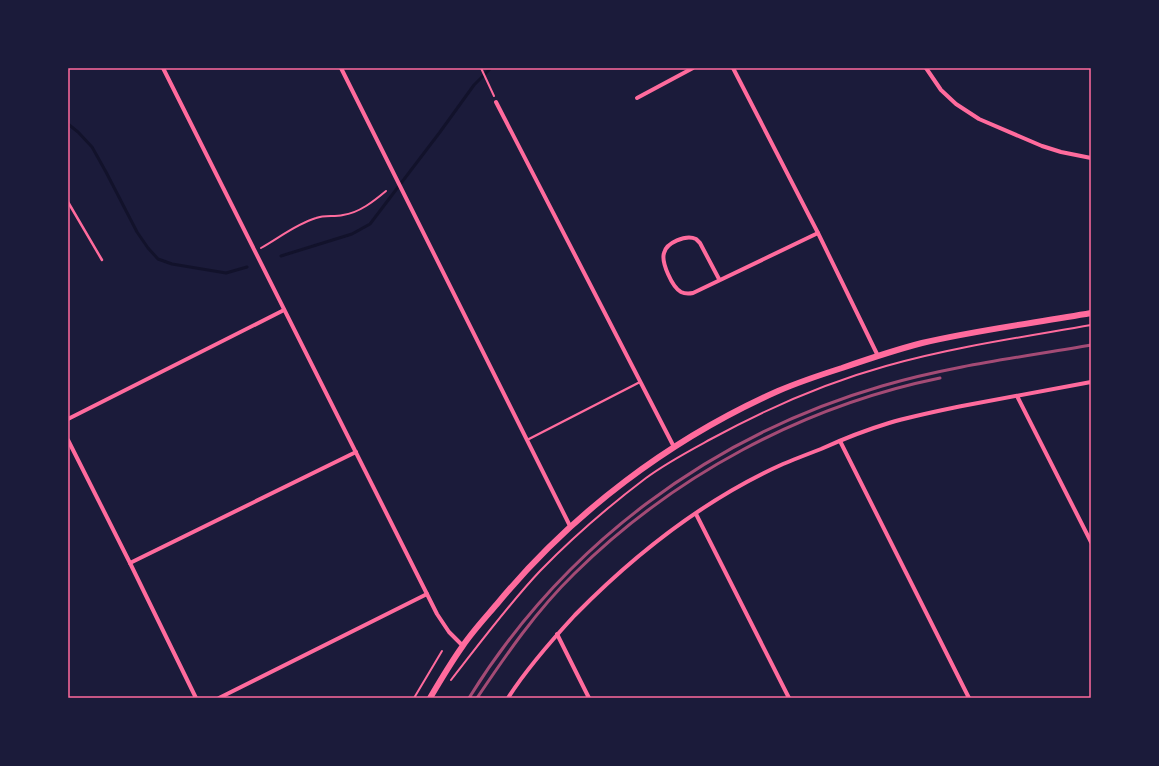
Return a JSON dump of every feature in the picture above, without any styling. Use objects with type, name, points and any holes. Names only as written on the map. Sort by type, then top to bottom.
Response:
[{"type":"main road","points":[[430,698],[463,646],[511,587],[570,526],[642,469],[692,436],[776,392],[878,356],[922,343],[1091,313]]},
{"type":"street","points":[[163,68],[437,614],[449,632],[463,646]]},
{"type":"street","points":[[341,68],[570,526]]},
{"type":"street","points":[[637,98],[693,68]]},
{"type":"street","points":[[733,68],[818,233],[878,356]]},
{"type":"street","points":[[926,68],[941,90],[956,104],[978,118],[1048,148],[1091,158]]},
{"type":"street","points":[[496,102],[674,447]]},
{"type":"street","points":[[719,279],[700,243],[696,239],[690,237],[683,239],[670,244],[664,250],[664,264],[676,288],[686,294],[693,293],[719,279],[818,233]]},
{"type":"street","points":[[68,419],[284,310]]},
{"type":"street","points":[[508,698],[518,682],[557,634],[631,563],[696,514],[726,494],[760,475],[840,441],[890,423],[912,417],[1091,382]]},
{"type":"street","points":[[1017,396],[1091,542]]},
{"type":"street","points":[[68,440],[196,698]]},
{"type":"street","points":[[840,441],[969,698]]},
{"type":"street","points":[[130,563],[356,452]]},
{"type":"street","points":[[696,514],[789,698]]},
{"type":"street","points":[[219,698],[427,594]]},
{"type":"street","points":[[557,634],[589,698]]},
{"type":"lane","points":[[68,202],[102,260]]},
{"type":"lane","points":[[527,440],[640,382]]},
{"type":"path","points":[[481,68],[496,102]]},
{"type":"path","points":[[255,252],[316,217],[344,215],[354,212],[372,202],[386,191]]},
{"type":"path","points":[[450,681],[496,622],[540,571],[591,523],[642,482],[694,448],[750,417],[811,391],[885,366],[932,354],[1091,325]]},
{"type":"path","points":[[414,698],[442,651]]},
{"type":"waterway","points":[[281,256],[352,234],[370,224],[474,85],[491,68]]},
{"type":"waterway","points":[[68,124],[92,147],[137,232],[158,259],[172,264],[226,273],[247,267]]},
{"type":"railway","points":[[469,698],[507,643],[549,592],[596,546],[646,504],[701,467],[758,434],[819,408],[882,386],[908,379],[960,367],[1091,345]]},
{"type":"railway","points":[[477,698],[534,618],[560,588],[613,539],[654,506],[697,476],[790,426],[889,390],[940,378]]}]
